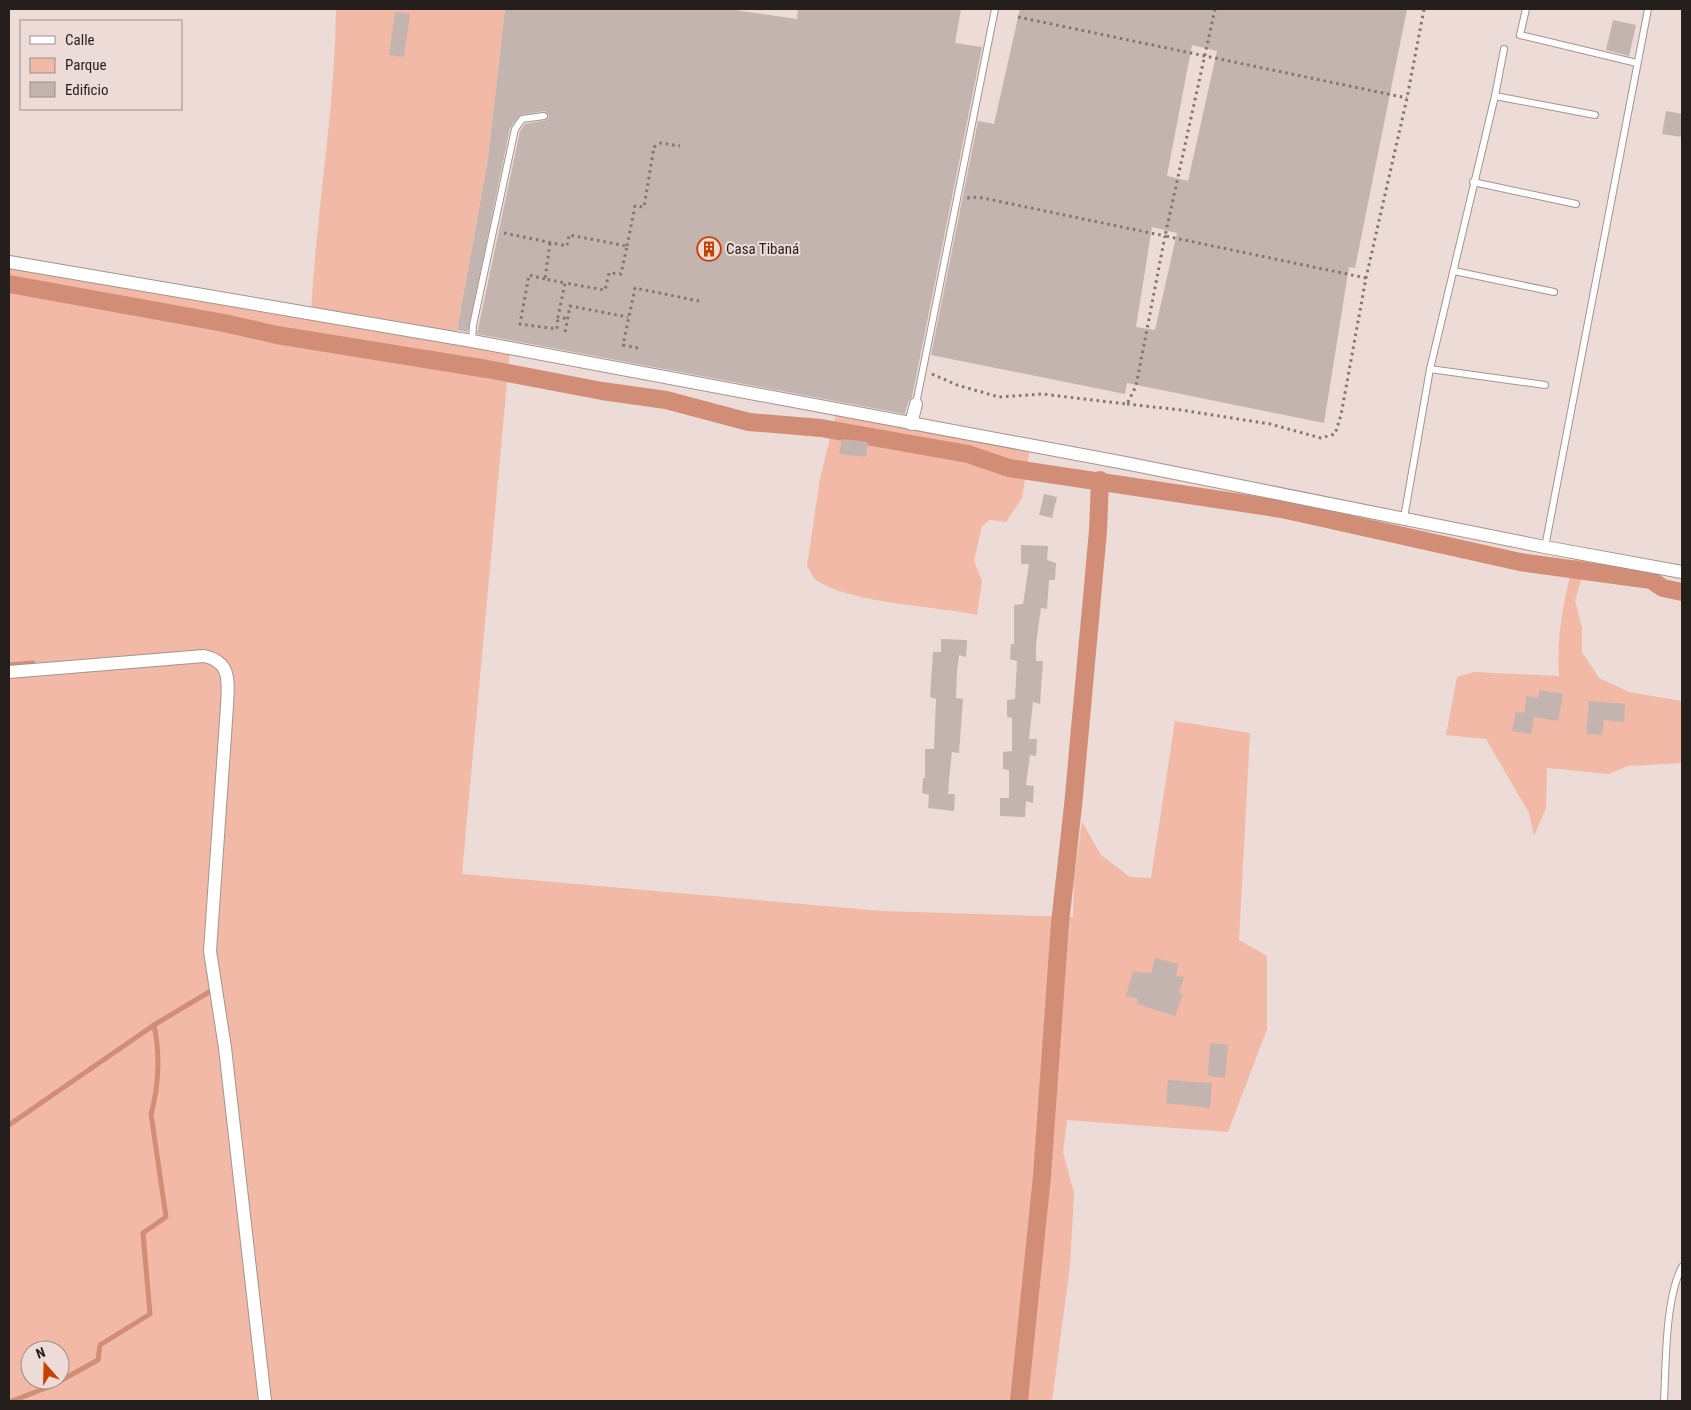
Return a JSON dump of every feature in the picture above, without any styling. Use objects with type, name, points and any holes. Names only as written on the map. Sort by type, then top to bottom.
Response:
[{"type":"street","points":[[9,262],[455,340],[472,341],[1682,572]]},
{"type":"street","points":[[911,424],[916,404]]},
{"type":"street","points":[[9,672],[204,656],[217,659],[224,668],[228,680],[227,706],[210,951],[225,1048],[265,1401]]},
{"type":"lane","points":[[916,404],[994,9]]},
{"type":"lane","points":[[1526,9],[1520,35],[1637,63]]},
{"type":"lane","points":[[1545,547],[1648,9]]},
{"type":"lane","points":[[1404,518],[1430,369],[1495,96],[1504,48]]},
{"type":"lane","points":[[1495,96],[1595,115]]},
{"type":"lane","points":[[472,341],[473,325],[515,129],[522,119],[544,116]]},
{"type":"lane","points":[[1473,182],[1576,204]]},
{"type":"lane","points":[[1454,271],[1554,292]]},
{"type":"lane","points":[[1430,369],[1545,385]]},
{"type":"lane","points":[[1664,1401],[1668,1325],[1677,1276],[1682,1267]]},
{"type":"path","points":[[1127,404],[1136,386],[1165,236],[1215,9]]},
{"type":"path","points":[[923,370],[958,385],[999,397],[1042,394],[1181,410],[1270,424],[1321,438],[1334,434],[1340,415],[1366,278],[1407,98],[1424,9]]},
{"type":"path","points":[[1018,17],[1407,98]]},
{"type":"path","points":[[565,283],[557,329],[520,324],[529,275],[605,290],[609,273],[621,274],[635,206],[644,207],[654,147],[661,143],[680,146]]},
{"type":"path","points":[[957,198],[978,197],[1366,278]]},
{"type":"path","points":[[493,231],[567,246],[569,235],[627,246]]},
{"type":"path","points":[[545,279],[550,243]]},
{"type":"path","points":[[638,348],[623,345],[636,288],[699,301]]},
{"type":"path","points":[[565,332],[570,306],[628,317]]},
{"type":"path","points":[[558,316],[568,319]]},
{"type":"green space","points":[[336,9],[505,9],[488,159],[455,340],[510,349],[462,874],[882,911],[1073,917],[1074,878],[1082,822],[1101,855],[1130,877],[1151,878],[1175,721],[1250,733],[1239,940],[1267,956],[1267,1029],[1228,1132],[1067,1120],[1063,1152],[1074,1193],[1070,1266],[1052,1401],[9,1401],[9,262],[311,314],[332,85]]},
{"type":"green space","points":[[837,411],[1030,447],[1022,498],[1006,522],[990,520],[982,526],[974,561],[982,581],[977,615],[869,599],[829,587],[814,578],[807,566],[820,478]]},
{"type":"green space","points":[[1576,553],[1589,555],[1575,600],[1582,628],[1582,652],[1599,678],[1629,692],[1682,701],[1682,763],[1628,766],[1609,774],[1547,768],[1546,808],[1534,836],[1529,813],[1486,739],[1446,735],[1457,677],[1474,672],[1559,676],[1558,660],[1562,614]]},
{"type":"building","name":"Casa Tibaná","points":[[505,9],[727,9],[797,19],[798,9],[961,9],[955,43],[982,47],[912,397],[908,402],[905,414],[477,334],[520,131],[525,124],[547,120],[549,116],[545,111],[520,115],[510,128],[468,332],[457,330],[488,159]]},
{"type":"building","points":[[1020,9],[1407,9],[1355,268],[1349,267],[1324,423],[1127,383],[1125,394],[931,355],[978,121],[994,124]],"holes":[[[1192,45],[1217,51],[1188,181],[1167,176]],[[1152,227],[1177,233],[1155,330],[1136,327]]]},
{"type":"building","points":[[395,12],[410,14],[404,57],[389,55]]},
{"type":"building","points":[[1613,20],[1636,25],[1629,56],[1606,50]]},
{"type":"building","points":[[1666,111],[1682,114],[1682,137],[1662,134]]},
{"type":"building","points":[[842,439],[868,442],[866,457],[839,454]]},
{"type":"building","points":[[1044,494],[1057,497],[1052,518],[1039,515]]},
{"type":"building","points":[[1021,545],[1048,546],[1047,560],[1056,563],[1055,580],[1049,580],[1047,609],[1041,608],[1036,644],[1036,661],[1043,661],[1040,704],[1033,702],[1029,739],[1037,739],[1036,756],[1030,755],[1026,785],[1034,786],[1033,803],[1026,801],[1025,817],[1000,816],[1000,798],[1009,798],[1009,770],[1003,769],[1003,752],[1012,751],[1012,718],[1007,717],[1007,700],[1015,699],[1017,661],[1010,659],[1011,644],[1014,644],[1014,605],[1023,604],[1029,564],[1021,564]]},
{"type":"building","points":[[941,639],[967,640],[966,657],[959,655],[957,670],[956,698],[963,699],[959,753],[952,752],[949,780],[948,794],[955,794],[954,811],[928,808],[929,795],[922,793],[923,778],[925,778],[925,749],[934,749],[936,699],[930,697],[933,652],[941,652]]},
{"type":"building","points":[[1539,690],[1563,694],[1558,721],[1534,717],[1531,734],[1512,731],[1516,712],[1524,713],[1527,696],[1538,698]]},
{"type":"building","points":[[1589,701],[1625,704],[1624,722],[1604,720],[1602,735],[1586,734]]},
{"type":"building","points":[[1155,958],[1178,964],[1176,976],[1184,977],[1179,993],[1183,994],[1175,1016],[1137,1004],[1138,999],[1126,996],[1133,972],[1151,973]]},
{"type":"building","points":[[1210,1043],[1228,1045],[1225,1078],[1208,1076]]},
{"type":"building","points":[[1168,1080],[1212,1083],[1210,1108],[1166,1103]]},
{"type":"waterway","points":[[9,284],[224,323],[277,335],[487,369],[602,391],[666,400],[749,422],[821,428],[968,454],[1009,468],[1282,509],[1520,562],[1651,580],[1663,588],[1682,592]]},
{"type":"waterway","points":[[1019,1401],[1042,1176],[1060,923],[1073,806],[1098,531],[1100,480]]},
{"type":"waterway","points":[[9,665],[33,663]]},
{"type":"waterway","points":[[9,1125],[154,1025],[214,989]]},
{"type":"waterway","points":[[12,1401],[51,1386],[98,1360],[100,1345],[150,1314],[143,1233],[166,1217],[151,1114],[158,1070],[154,1025]]},
{"type":"place","name":"Casa Tibaná","points":[[709,249]]}]
